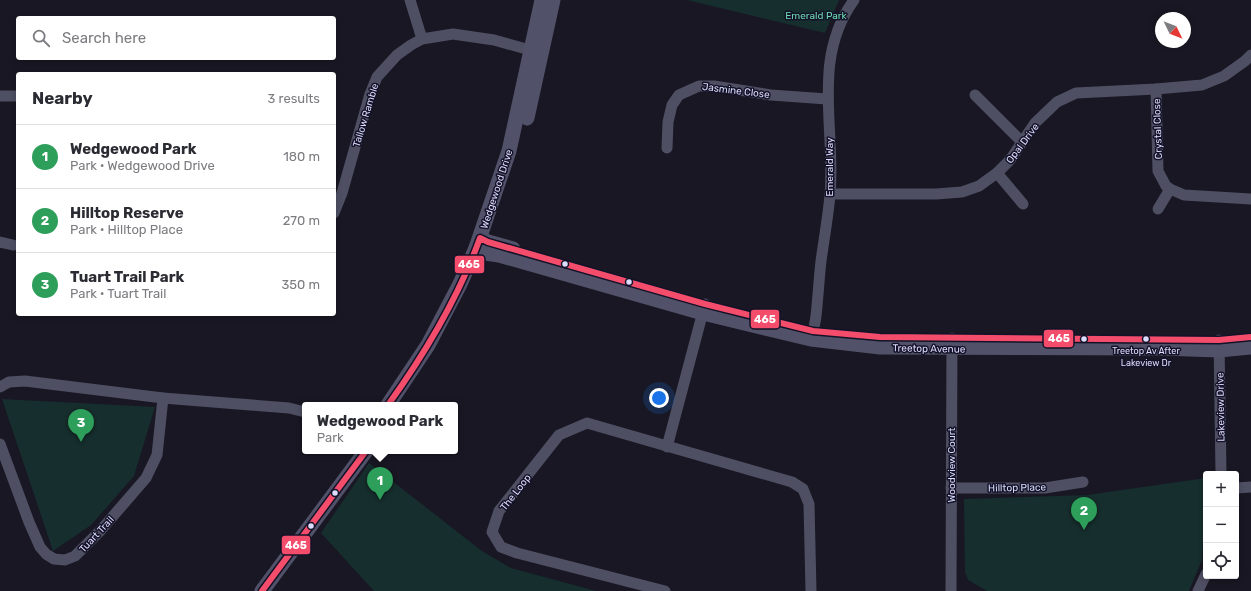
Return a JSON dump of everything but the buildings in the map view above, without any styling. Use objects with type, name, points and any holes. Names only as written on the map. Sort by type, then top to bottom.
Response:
[{"type":"street","points":[[410,0],[422,39]]},
{"type":"street","name":"Wedgewood Drive","points":[[402,402],[446,332],[519,153],[536,52],[542,0]]},
{"type":"street","name":"Wedgewood Drive","points":[[536,52],[553,0]]},
{"type":"street","name":"Emerald Way","points":[[812,335],[816,317],[821,262],[830,194],[830,150],[827,99],[829,62],[834,41],[845,13],[854,0]]},
{"type":"street","name":"Tallow Ramble","points":[[336,207],[342,193],[370,94],[377,77],[397,55],[422,39],[454,34],[494,40],[536,52]]},
{"type":"street","name":"Opal Drive","points":[[830,194],[936,194],[962,192],[979,186],[997,173],[1010,160],[1035,123],[1057,102],[1076,93],[1202,85],[1224,76],[1251,55]]},
{"type":"street","name":"Jasmine Close","points":[[667,148],[668,122],[672,105],[679,95],[699,86],[714,86],[770,95],[827,99]]},
{"type":"street","name":"Crystal Close","points":[[1156,89],[1158,171],[1166,186],[1170,189]]},
{"type":"street","points":[[0,96],[16,96]]},
{"type":"street","points":[[975,96],[1022,142]]},
{"type":"street","points":[[997,173],[1023,204]]},
{"type":"street","points":[[1158,209],[1170,189],[1184,195],[1251,198]]},
{"type":"street","points":[[0,242],[13,245]]},
{"type":"street","name":"Wedgewood Drive","points":[[390,402],[428,345],[482,245]]},
{"type":"street","name":"Treetop Avenue","points":[[482,245],[704,309],[812,335],[880,347],[952,343],[1160,348],[1219,345],[1251,347]]},
{"type":"street","points":[[667,447],[704,309]]},
{"type":"street","name":"Treetop Avenue","points":[[1219,345],[1251,337]]},
{"type":"street","name":"Woodview Court","points":[[951,591],[952,343]]},
{"type":"street","name":"Lakeview Drive","points":[[1219,345],[1221,471]]},
{"type":"street","points":[[0,387],[9,382],[25,381],[163,398],[289,408],[302,411]]},
{"type":"street","name":"Tuart Trail","points":[[0,444],[29,522],[40,546],[46,554],[54,559],[65,560],[75,556],[101,530],[146,478],[156,455],[163,398]]},
{"type":"street","name":"The Loop","points":[[665,591],[517,553],[501,547],[492,532],[499,511],[559,435],[586,423],[792,482],[803,490],[810,504],[811,591]]},
{"type":"street","points":[[257,590],[359,454]]},
{"type":"street","name":"Hilltop Place","points":[[951,488],[1045,488],[1083,482]]},
{"type":"street","points":[[1239,488],[1251,487]]},
{"type":"street","points":[[1198,591],[1204,579]]},
{"type":"green space","name":"Emerald Park","points":[[687,0],[839,0],[825,33]]},
{"type":"green space","points":[[2,399],[155,407],[134,476],[91,525],[53,551]]},
{"type":"green space","points":[[369,463],[482,551],[511,568],[596,591],[374,591],[321,533]]},
{"type":"green space","points":[[1203,478],[1202,560],[1189,591],[987,591],[968,580],[965,572],[964,499],[1087,495]]},
{"type":"transit line","name":"465","points":[[390,402],[415,366],[440,324],[462,282],[480,238],[488,242],[705,304],[813,331],[880,337],[1219,340],[1251,337]]},
{"type":"transit line","name":"465","points":[[262,591],[364,454]]},
{"type":"place","name":"Treetop Av After Lakeview Dr","points":[[1146,339]]},
{"type":"place","name":"Tuart Trail Park","points":[[81,442]]},
{"type":"place","name":"Wedgewood Park","points":[[380,500]]},
{"type":"place","name":"Hilltop Reserve","points":[[1084,530]]}]
